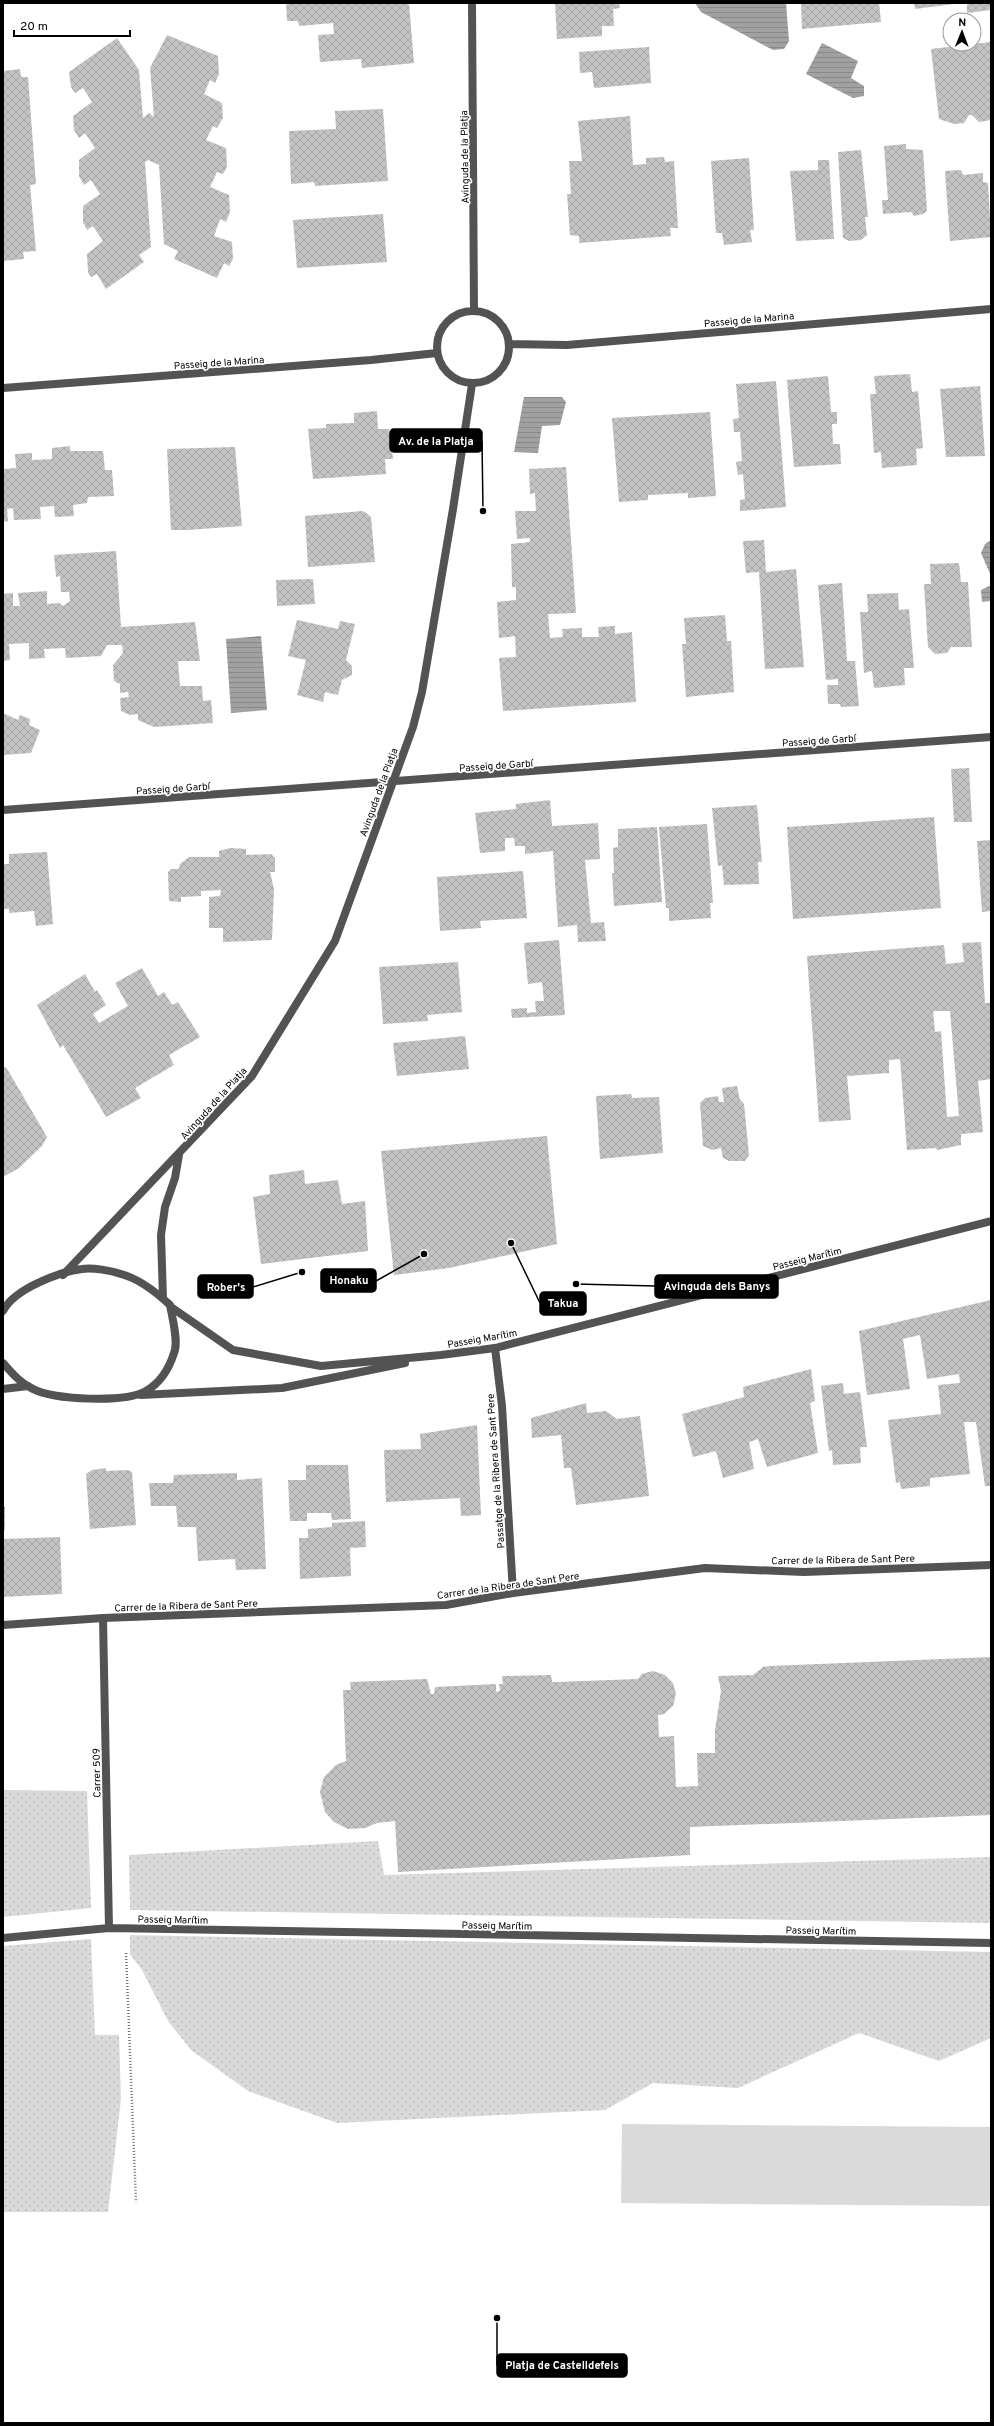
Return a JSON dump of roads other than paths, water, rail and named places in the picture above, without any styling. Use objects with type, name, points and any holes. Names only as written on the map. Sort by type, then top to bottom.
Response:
[{"type":"street","name":"Avinguda de la Platja","points":[[472,3],[474,311]]},
{"type":"street","name":"Passeig de la Marina","points":[[509,344],[567,344],[991,309]]},
{"type":"street","points":[[474,311],[485,313],[496,319],[504,327],[509,344],[507,360],[498,374],[483,382],[472,384],[456,379],[447,373],[437,353],[437,342],[443,326],[457,315],[474,311]]},
{"type":"street","name":"Passeig de la Marina","points":[[3,388],[370,360],[437,353]]},
{"type":"street","name":"Avinguda de la Platja","points":[[62,1275],[179,1155],[252,1076],[334,941],[413,727],[422,692],[453,509],[472,384]]},
{"type":"street","name":"Passeig de Garbí","points":[[3,810],[392,783],[991,737]]},
{"type":"street","points":[[163,1298],[161,1235],[165,1206],[175,1178],[179,1155]]},
{"type":"street","name":"Passeig Marítim","points":[[134,1395],[210,1393],[282,1388],[441,1356],[495,1348],[991,1221]]},
{"type":"street","name":"Passeig Marítim","points":[[3,1311],[17,1294],[40,1281],[83,1268],[122,1274],[153,1289],[171,1307],[233,1350],[321,1366],[441,1356]]},
{"type":"street","points":[[3,1363],[15,1377],[28,1386],[63,1398],[123,1398],[145,1392],[163,1378],[175,1352],[171,1307]]},
{"type":"street","name":"Passatge de la Ribera de Sant Pere","points":[[495,1348],[502,1406],[513,1592]]},
{"type":"street","points":[[3,1389],[28,1386]]},
{"type":"street","name":"Carrer de la Ribera de Sant Pere","points":[[3,1625],[103,1618],[446,1605],[513,1592],[705,1568],[804,1572],[991,1565]]},
{"type":"street","name":"Carrer 509","points":[[103,1618],[109,1928]]},
{"type":"street","name":"Passeig Marítim","points":[[3,1938],[109,1928],[125,1928],[991,1943]]},
{"type":"place","name":"Av. de la Platja","points":[[483,511]]},
{"type":"place","name":"Takua","points":[[511,1243]]},
{"type":"place","name":"Honaku","points":[[424,1254]]},
{"type":"place","name":"Rober's","points":[[302,1272]]},
{"type":"place","name":"Avinguda dels Banys","points":[[576,1284]]},
{"type":"place","name":"Platja de Castelldefels","points":[[497,2318]]}]
